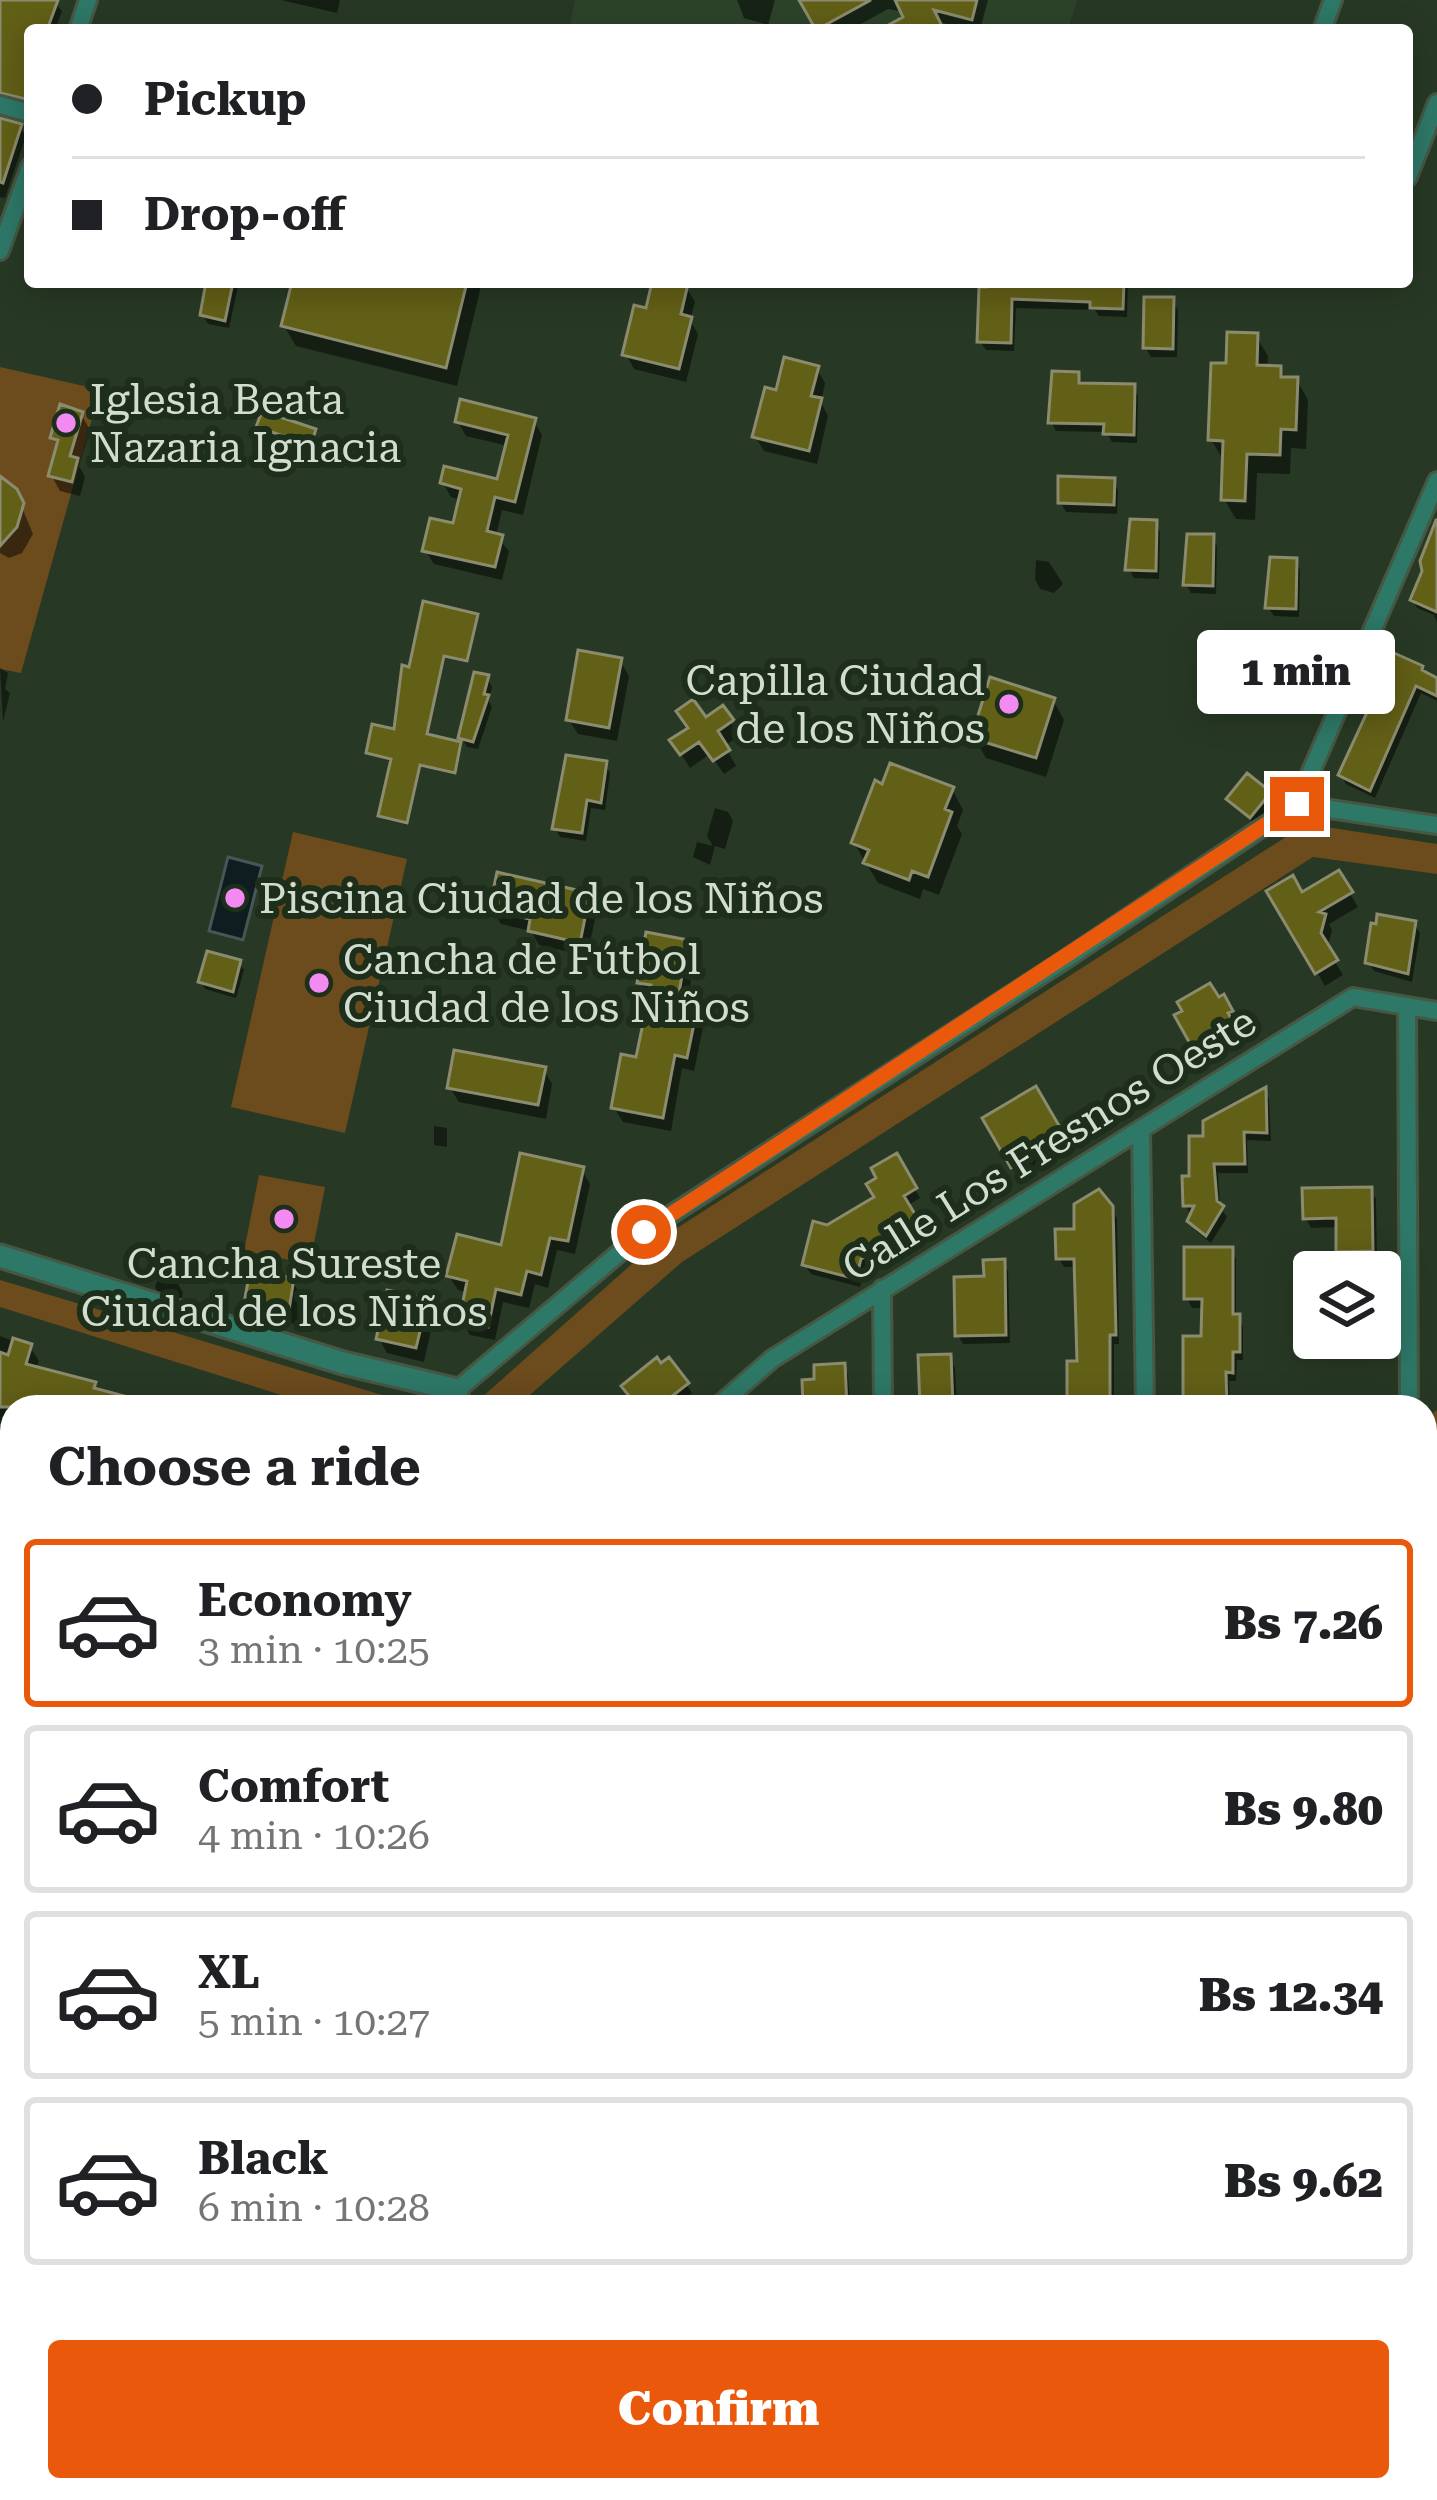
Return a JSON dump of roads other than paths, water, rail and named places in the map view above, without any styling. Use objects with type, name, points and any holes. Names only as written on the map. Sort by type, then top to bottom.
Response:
[{"type":"street","points":[[1413,164],[1437,103]]},
{"type":"street","points":[[0,251],[24,184]]},
{"type":"street","points":[[462,1395],[644,1232],[1297,804],[1436,486]]},
{"type":"street","points":[[1297,804],[1437,825]]},
{"type":"street","name":"Calle Los Fresnos Oeste","points":[[731,1395],[772,1359],[1353,997],[1437,1011]]},
{"type":"street","points":[[1407,1007],[1408,1395]]},
{"type":"street","points":[[1141,1130],[1145,1395]]},
{"type":"street","points":[[0,1256],[445,1395]]},
{"type":"street","points":[[882,1289],[883,1395]]},
{"type":"place","name":"Iglesia Beata Nazaria Ignacia","points":[[66,423]]},
{"type":"place","name":"Capilla Ciudad de los Niños","points":[[1009,704]]},
{"type":"place","name":"Piscina Ciudad de los Niños","points":[[235,898]]},
{"type":"place","name":"Cancha de Fútbol Ciudad de los Niños","points":[[319,983]]},
{"type":"place","name":"Cancha Sureste Ciudad de los Niños","points":[[284,1219]]}]
